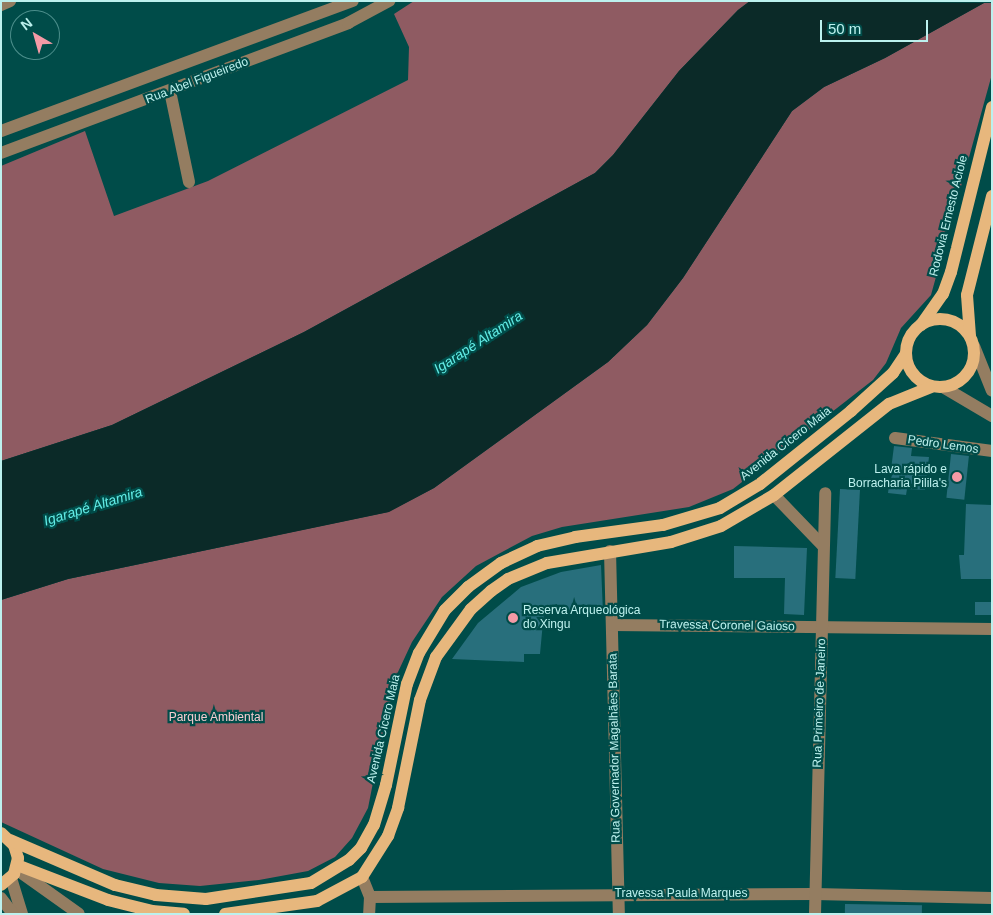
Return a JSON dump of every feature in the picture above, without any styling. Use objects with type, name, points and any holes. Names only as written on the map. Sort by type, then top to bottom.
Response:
[{"type":"main road","name":"Rodovia Ernesto Aciole","points":[[921,325],[938,302],[948,279],[992,107]]},
{"type":"main road","points":[[225,914],[317,901],[362,877],[388,836],[398,808],[420,700],[436,657],[471,609],[508,579],[547,563],[697,535],[742,515],[774,495],[890,404],[937,387],[954,384],[971,369],[972,341],[967,295],[992,196]]},
{"type":"main road","points":[[937,387],[913,375],[906,354],[910,338],[921,325],[942,318],[954,321],[972,341]]},
{"type":"main road","name":"Avenida Cícero Maia","points":[[6,836],[115,885],[156,895],[206,899],[265,892],[311,883],[337,868],[361,848],[374,825],[386,785],[407,684],[419,653],[445,610],[468,587],[501,563],[538,546],[575,537],[663,525],[720,508],[760,484],[851,411],[887,378],[906,354]]},
{"type":"main road","points":[[6,836],[17,852],[11,874],[108,900],[152,910],[184,914]]},
{"type":"street","points":[[1,5],[10,1]]},
{"type":"street","name":"Rua Abel Figueiredo","points":[[1,153],[348,24],[389,1]]},
{"type":"street","points":[[345,3],[348,24]]},
{"type":"street","name":"Rua Abel Figueiredo","points":[[1,131],[345,3]]},
{"type":"street","points":[[170,91],[189,182]]},
{"type":"street","points":[[972,341],[992,391]]},
{"type":"street","points":[[937,387],[992,416]]},
{"type":"street","name":"Pedro Lemos","points":[[895,438],[992,452]]},
{"type":"street","name":"Rua Primeiro de Janeiro","points":[[815,914],[825,493]]},
{"type":"street","points":[[774,495],[823,546]]},
{"type":"street","name":"Rua Governador Magalhães Barata","points":[[610,551],[619,914]]},
{"type":"street","name":"Travessa Coronel Gaioso","points":[[612,625],[992,630]]},
{"type":"street","points":[[11,874],[22,914]]},
{"type":"street","points":[[11,874],[79,914]]},
{"type":"street","points":[[362,877],[370,897],[369,914]]},
{"type":"street","name":"Travessa Paula Marques","points":[[370,897],[815,894],[992,898]]},
{"type":"street","points":[[1,898],[13,914]]},
{"type":"green space","points":[[414,1],[750,1],[738,10],[679,71],[613,155],[595,173],[304,332],[112,425],[1,461],[1,166],[85,131],[114,216],[208,181],[408,80],[409,47],[394,14]]},
{"type":"green space","name":"Parque Ambiental","points":[[984,3],[992,3],[992,74],[931,295],[901,328],[886,363],[873,380],[733,489],[689,507],[562,527],[532,536],[476,566],[442,597],[412,642],[398,672],[385,722],[368,808],[352,838],[335,857],[308,871],[259,880],[200,886],[159,883],[103,869],[1,822],[1,600],[68,579],[388,512],[434,488],[608,362],[647,325],[683,278],[792,111],[824,87],[885,58]]},
{"type":"water","name":"Igarapé Altamira","points":[[750,1],[992,3],[984,3],[885,58],[824,87],[792,111],[683,278],[647,325],[608,362],[434,488],[389,512],[68,579],[1,600],[1,461],[112,425],[304,332],[595,173],[613,155],[679,71],[738,10]]},
{"type":"building","points":[[894,446],[912,448],[911,456],[929,457],[925,490],[907,489],[906,495],[888,493]]},
{"type":"building","name":"Lava rápido e Borracharia Pilila's","points":[[951,454],[969,456],[964,500],[946,498]]},
{"type":"building","points":[[840,489],[860,490],[855,579],[835,578]]},
{"type":"building","points":[[966,504],[992,505],[992,579],[961,579],[959,555],[964,555]]},
{"type":"building","points":[[734,546],[807,548],[804,615],[784,614],[785,578],[734,578]]},
{"type":"building","name":"Reserva Arqueológica do Xingu","points":[[601,565],[603,613],[544,611],[540,654],[524,654],[524,662],[452,659],[478,623],[521,587],[561,572]]},
{"type":"building","points":[[975,602],[992,602],[992,615],[975,615]]},
{"type":"building","points":[[845,904],[922,905],[922,914],[845,914]]},
{"type":"place","name":"Lava rápido e Borracharia Pilila's","points":[[957,477]]},
{"type":"place","name":"Reserva Arqueológica do Xingu","points":[[513,618]]}]
